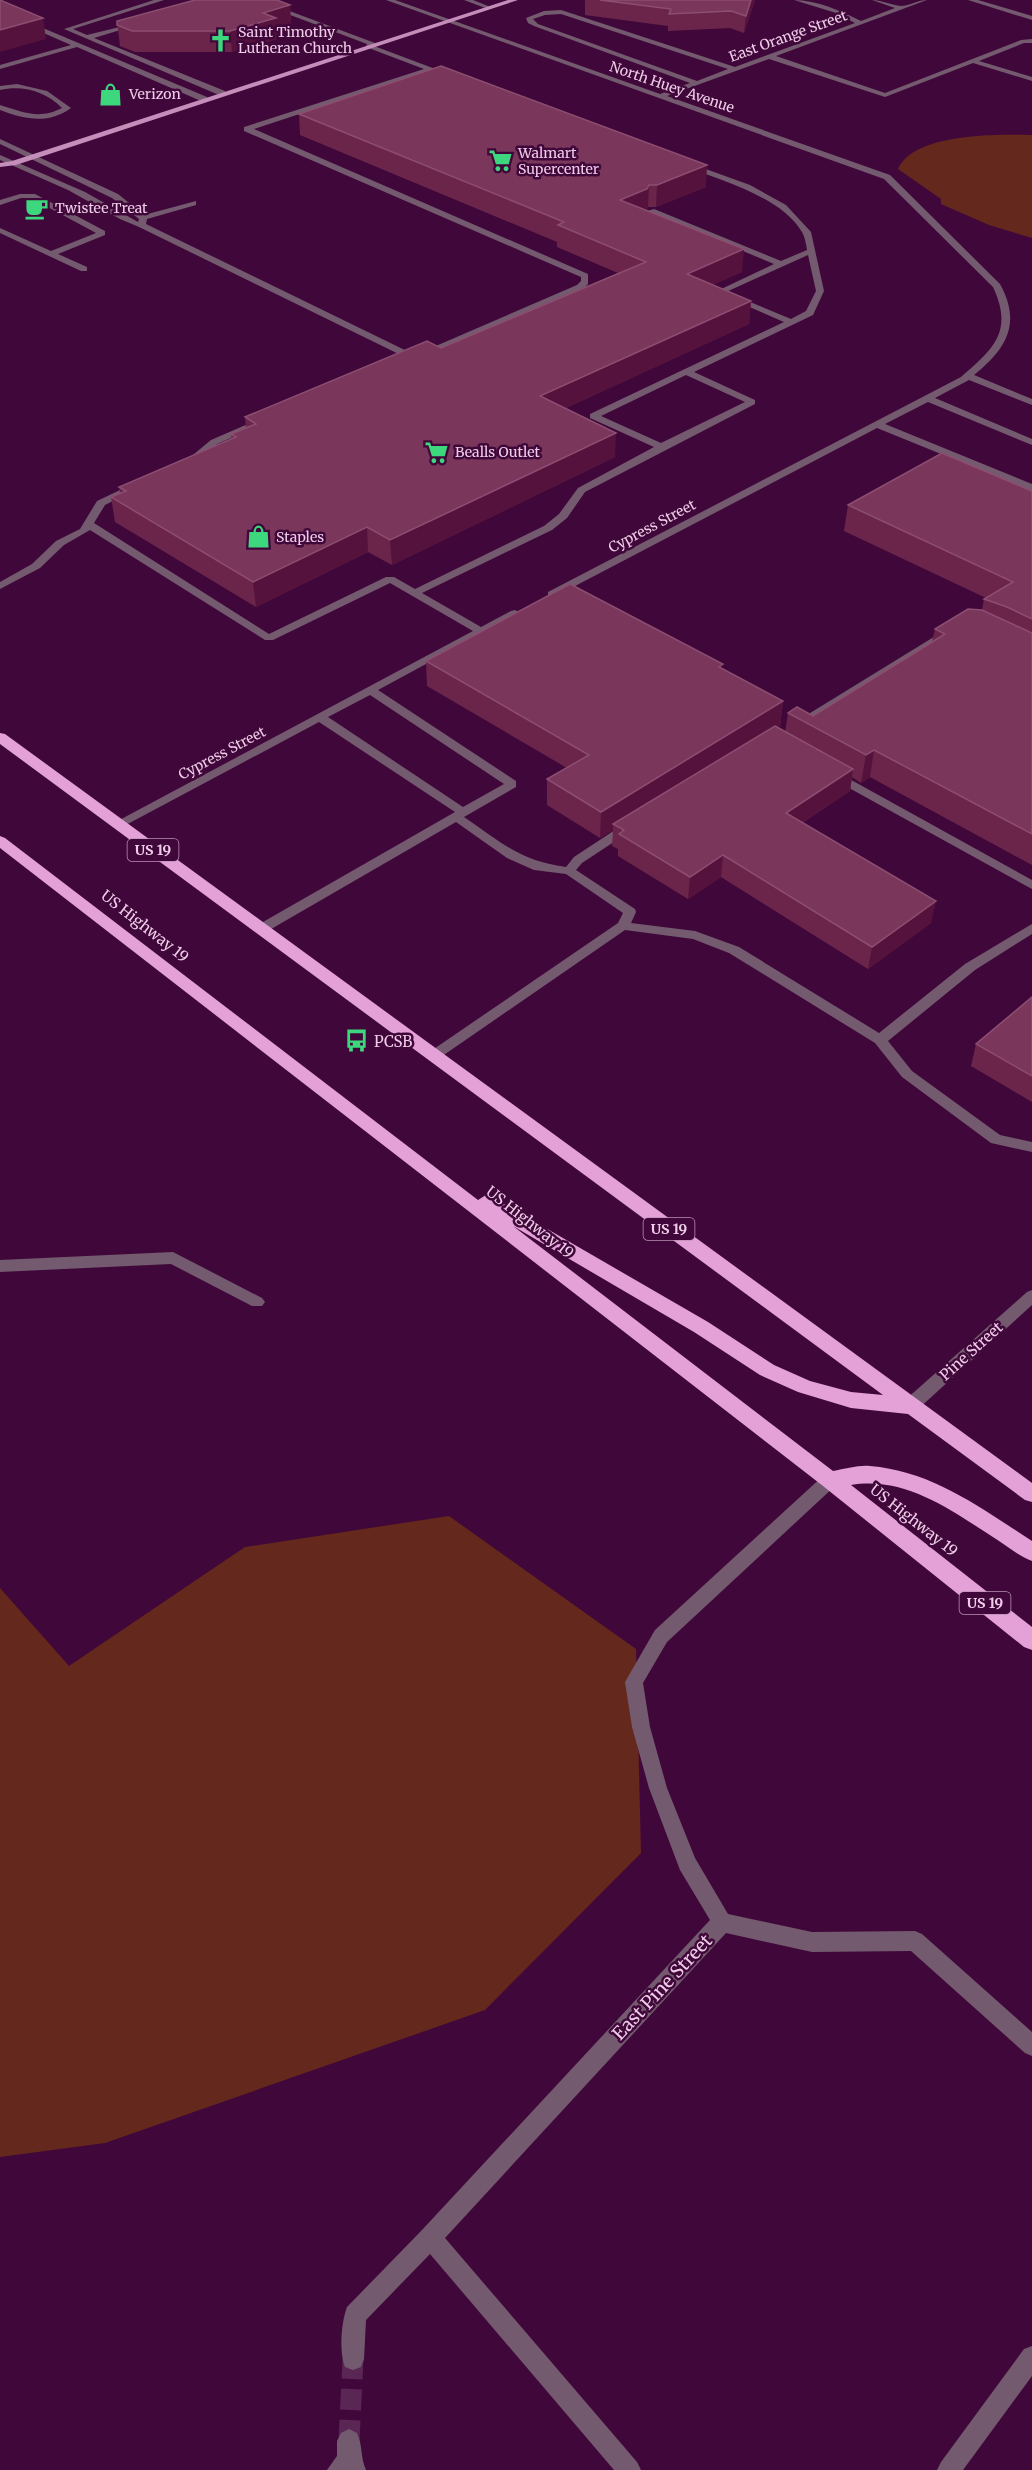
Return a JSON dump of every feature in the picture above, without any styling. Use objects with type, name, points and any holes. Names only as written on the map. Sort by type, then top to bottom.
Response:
[{"type":"highway","name":"US 19","points":[[0,737],[1032,1494]]},
{"type":"highway","name":"US Highway 19","points":[[0,841],[830,1480],[1032,1640]]},
{"type":"highway","points":[[422,1165],[701,1327],[767,1370],[805,1387],[851,1400],[910,1406]]},
{"type":"highway","points":[[830,1480],[868,1474],[911,1482],[946,1496],[1032,1552]]},
{"type":"main road","points":[[0,165],[33,157],[222,93],[515,0]]},
{"type":"main road","points":[[0,170],[13,163]]},
{"type":"street","points":[[161,0],[67,29],[222,93]]},
{"type":"street","points":[[254,0],[462,81]]},
{"type":"street","name":"North Huey Avenue","points":[[389,0],[887,177]]},
{"type":"street","points":[[467,0],[490,8]]},
{"type":"street","points":[[796,0],[838,12],[861,22]]},
{"type":"street","points":[[875,0],[902,8]]},
{"type":"street","name":"East Orange Street","points":[[661,96],[924,0]]},
{"type":"street","points":[[971,0],[1032,18]]},
{"type":"street","points":[[0,12],[204,99]]},
{"type":"street","points":[[697,83],[536,25],[530,22],[529,18],[544,13],[561,12],[735,69]]},
{"type":"street","points":[[88,38],[142,22]]},
{"type":"street","points":[[768,56],[885,95],[1023,41],[1032,41]]},
{"type":"street","points":[[0,67],[77,45]]},
{"type":"street","points":[[583,49],[593,46]]},
{"type":"street","points":[[554,58],[564,55]]},
{"type":"street","points":[[973,61],[1032,79]]},
{"type":"street","points":[[402,362],[580,287],[585,282],[585,276],[248,129],[430,69]]},
{"type":"street","points":[[0,88],[21,85],[61,100],[67,108],[55,115],[34,118],[0,107]]},
{"type":"street","points":[[0,141],[115,196],[143,221],[413,357]]},
{"type":"street","points":[[0,157],[97,202],[127,222],[143,221],[192,203]]},
{"type":"street","points":[[661,447],[593,416],[810,313],[820,291],[807,232],[783,207],[747,187],[681,162]]},
{"type":"street","name":"Cypress Street","points":[[543,599],[967,376],[999,347],[1008,323],[1004,298],[997,286],[887,177]]},
{"type":"street","points":[[0,203],[20,196],[32,196],[102,233],[52,253]]},
{"type":"street","points":[[651,211],[781,264]]},
{"type":"street","points":[[0,230],[84,269]]},
{"type":"street","points":[[792,322],[719,292],[811,250]]},
{"type":"street","points":[[414,593],[548,528],[563,516],[581,490],[752,402],[687,372]]},
{"type":"street","points":[[967,376],[1032,402]]},
{"type":"street","points":[[927,398],[1032,442]]},
{"type":"street","points":[[177,468],[194,461],[214,442],[276,415]]},
{"type":"street","points":[[876,424],[1032,488]]},
{"type":"street","points":[[148,480],[109,497],[101,503],[88,521],[90,525],[269,638],[390,579],[480,631]]},
{"type":"street","points":[[0,586],[36,566],[60,543],[84,531],[90,525]]},
{"type":"street","name":"Cypress Street","points":[[118,824],[522,610]]},
{"type":"street","points":[[786,731],[883,674],[949,630],[960,627]]},
{"type":"street","points":[[261,929],[512,784],[370,690]]},
{"type":"street","points":[[320,717],[520,859],[538,867],[569,871],[630,912],[623,926],[433,1056]]},
{"type":"street","points":[[824,769],[1032,885]]},
{"type":"street","points":[[569,871],[578,860],[636,822]]},
{"type":"street","points":[[623,926],[695,935],[734,950],[880,1040],[907,1074],[996,1139],[1032,1148]]},
{"type":"street","points":[[880,1040],[970,967],[1032,928]]},
{"type":"street","points":[[0,1266],[172,1258],[257,1302]]},
{"type":"street","name":"Pine Street","points":[[910,1406],[1032,1296]]},
{"type":"street","name":"East Pine Street","points":[[353,2359],[356,2315],[722,1922],[687,1863],[658,1788],[641,1727],[634,1682],[661,1636],[830,1480]]},
{"type":"street","points":[[722,1922],[812,1942],[915,1941],[1032,2046]]},
{"type":"street","points":[[430,2238],[629,2470]]},
{"type":"street","points":[[949,2470],[1032,2357]]},
{"type":"shaded area","points":[[1032,135],[1032,238],[989,225],[941,204],[941,199],[898,169],[907,157],[921,148],[938,142],[978,136]]},
{"type":"shaded area","points":[[449,1516],[636,1649],[641,1853],[485,2010],[105,2143],[0,2157],[0,1588],[69,1666],[245,1547]]},
{"type":"building","points":[[0,0],[43,18],[0,30]]},
{"type":"building","points":[[195,0],[277,0],[290,5],[263,13],[276,18],[230,31],[132,31],[117,25],[117,21]]},
{"type":"building","points":[[600,0],[751,0],[746,16],[731,11],[669,14],[671,9]]},
{"type":"building","points":[[441,66],[707,165],[657,185],[649,185],[647,189],[620,200],[744,249],[687,274],[751,301],[540,396],[616,433],[390,540],[367,527],[253,582],[111,497],[126,491],[119,487],[236,437],[231,434],[256,424],[245,417],[427,341],[441,348],[646,262],[558,225],[564,222],[299,114]]},
{"type":"building","points":[[942,453],[1032,491],[1032,619],[984,599],[1013,582],[848,505]]},
{"type":"building","points":[[570,584],[723,664],[719,667],[783,701],[601,812],[547,779],[589,755],[426,661]]},
{"type":"building","points":[[968,609],[982,610],[1032,633],[1032,834],[874,750],[866,755],[788,713],[797,707],[813,716],[945,634],[935,629]]},
{"type":"building","points":[[775,726],[853,769],[786,813],[936,901],[872,947],[723,855],[690,877],[619,834],[624,830],[613,824]]},
{"type":"building","points":[[1032,997],[1032,1076],[976,1044]]},
{"type":"tunnel","points":[[349,2441],[353,2359]]},
{"type":"place","name":"Saint Timothy Lutheran Church","points":[[220,40]]},
{"type":"place","name":"Verizon","points":[[111,94]]},
{"type":"place","name":"Walmart Supercenter","points":[[500,161]]},
{"type":"place","name":"Twistee Treat","points":[[37,208]]},
{"type":"place","name":"Bealls Outlet","points":[[437,452]]},
{"type":"place","name":"Staples","points":[[258,537]]},
{"type":"place","name":"PCSB","points":[[356,1041]]}]
